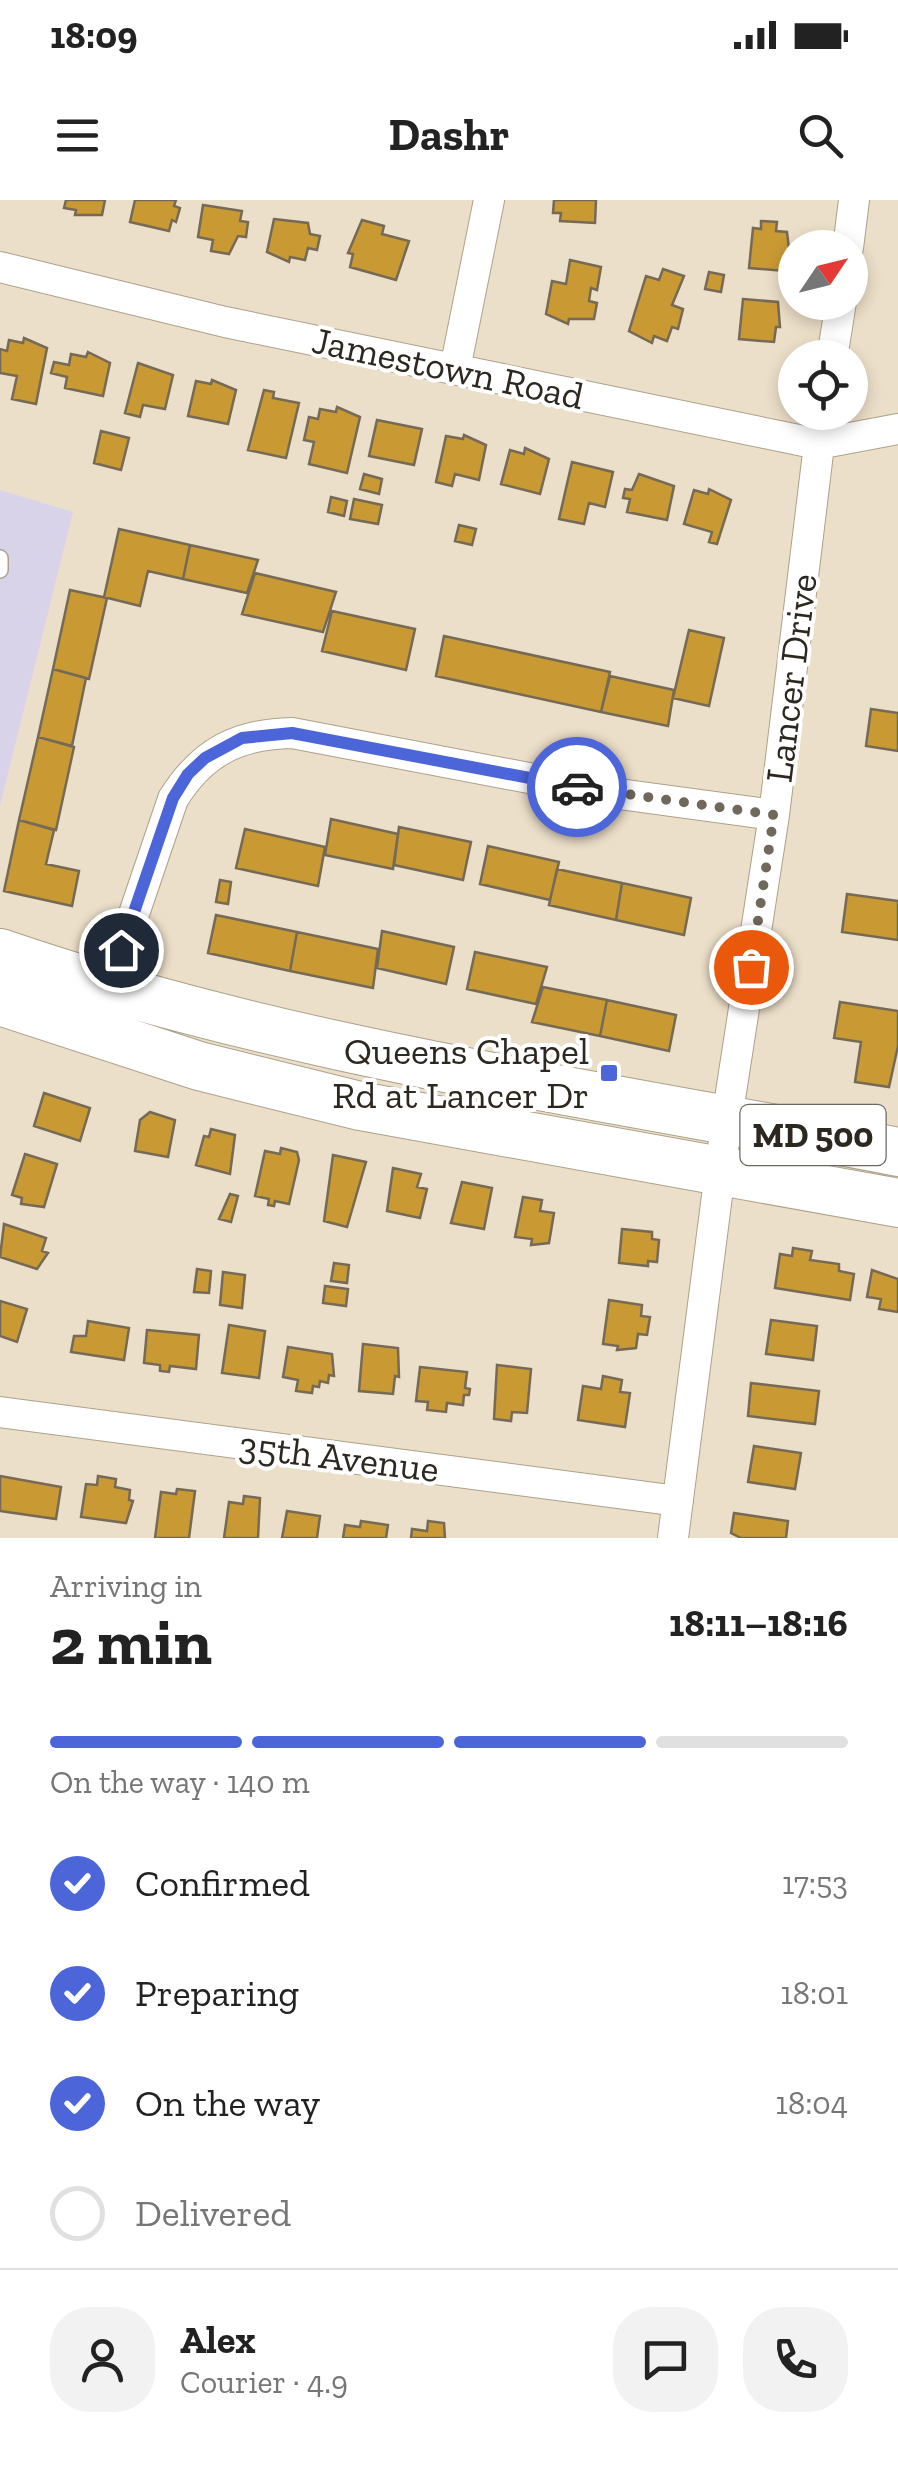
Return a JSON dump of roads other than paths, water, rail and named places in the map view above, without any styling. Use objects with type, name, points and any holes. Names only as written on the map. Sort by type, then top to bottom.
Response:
[{"type":"main road","name":"MD 500","points":[[0,953],[109,986],[418,1065],[898,1152]]},
{"type":"main road","name":"MD 500","points":[[2,1008],[95,1032],[200,1066],[360,1106],[898,1203]]},
{"type":"street","points":[[454,369],[489,200]]},
{"type":"street","points":[[850,230],[854,200]]},
{"type":"street","name":"Jamestown Road","points":[[0,267],[225,322],[818,444],[898,429]]},
{"type":"street","name":"Lancer Drive","points":[[673,1538],[727,1118],[774,815],[821,430]]},
{"type":"street","points":[[95,1032],[173,798],[188,774],[205,758],[242,738],[292,733],[597,791],[774,815]]},
{"type":"street","name":"35th Avenue","points":[[0,1412],[678,1501]]},
{"type":"lane","points":[[0,558],[0,570]]},
{"type":"place","name":"Queens Chapel Rd at Lancer Dr","points":[[609,1073]]}]
